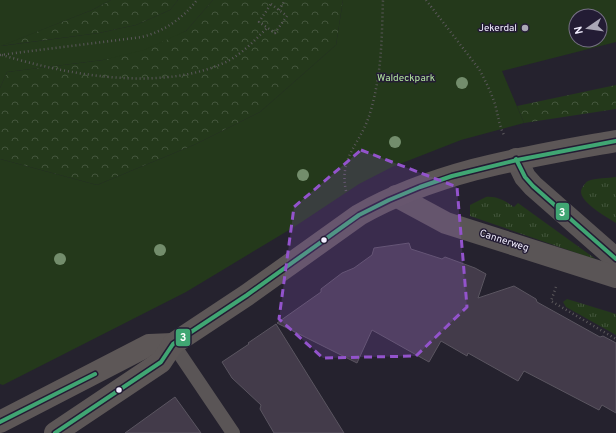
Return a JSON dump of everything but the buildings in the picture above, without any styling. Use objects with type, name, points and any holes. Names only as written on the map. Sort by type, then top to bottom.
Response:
[{"type":"main road","points":[[55,433],[161,362],[173,344],[247,295],[359,216],[396,196],[454,175],[516,159],[616,141]]},
{"type":"main road","points":[[0,422],[148,345],[173,344]]},
{"type":"street","points":[[516,159],[525,177],[533,186],[616,260]]},
{"type":"street","name":"Cannerweg","points":[[396,196],[446,222],[616,277]]},
{"type":"lane","points":[[173,344],[234,433]]},
{"type":"path","points":[[1,55],[142,37],[152,34],[179,19],[197,0]]},
{"type":"path","points":[[279,10],[285,0]]},
{"type":"path","points":[[359,216],[347,194],[344,171],[349,155],[368,119],[377,82],[382,33],[383,0]]},
{"type":"path","points":[[426,0],[485,81],[495,105],[499,126]]},
{"type":"path","points":[[271,4],[287,16],[275,33],[267,28],[259,22],[271,4]]},
{"type":"path","points":[[1,55],[35,65],[86,74],[138,78],[165,77],[208,69],[227,61],[242,52],[267,28]]},
{"type":"path","points":[[565,260],[551,301],[616,339]]},
{"type":"highlighted area","points":[[361,150],[457,187],[467,307],[416,356],[323,358],[279,319],[294,207]]},
{"type":"green space","points":[[0,0],[111,0],[92,10],[1,46],[99,33],[136,25],[170,10],[178,0],[213,0],[186,31],[144,50],[103,60],[7,72],[0,88]]},
{"type":"green space","points":[[111,0],[178,0],[170,10],[136,25],[99,33],[0,46],[92,10]]},
{"type":"green space","points":[[213,0],[343,0],[336,45],[260,112],[196,144],[97,185],[0,159],[0,88],[7,72],[103,60],[186,31]]},
{"type":"green space","name":"Waldeckpark","points":[[343,0],[616,0],[616,42],[608,44],[608,8],[568,8],[568,48],[592,48],[502,71],[524,123],[461,140],[392,167],[359,184],[294,227],[186,292],[3,385],[0,384],[0,159],[97,185],[196,144],[260,112],[336,45]]},
{"type":"green space","points":[[616,85],[616,109],[524,123],[517,106]]},
{"type":"green space","points":[[616,177],[616,223],[587,203],[581,193],[582,188],[588,181]]},
{"type":"green space","points":[[486,197],[497,198],[514,207],[518,203],[597,260],[470,216],[470,205]]},
{"type":"green space","points":[[567,299],[616,314],[616,335],[566,307],[563,302]]},
{"type":"transit line","name":"3","points":[[55,433],[161,362],[173,344],[247,295],[359,215],[389,200],[452,176],[517,160],[616,141]]},
{"type":"transit line","name":"3","points":[[516,159],[525,177],[533,186],[616,259]]},
{"type":"transit line","name":"3","points":[[0,422],[95,374]]},
{"type":"place","name":"Jekerdal","points":[[525,28]]}]
